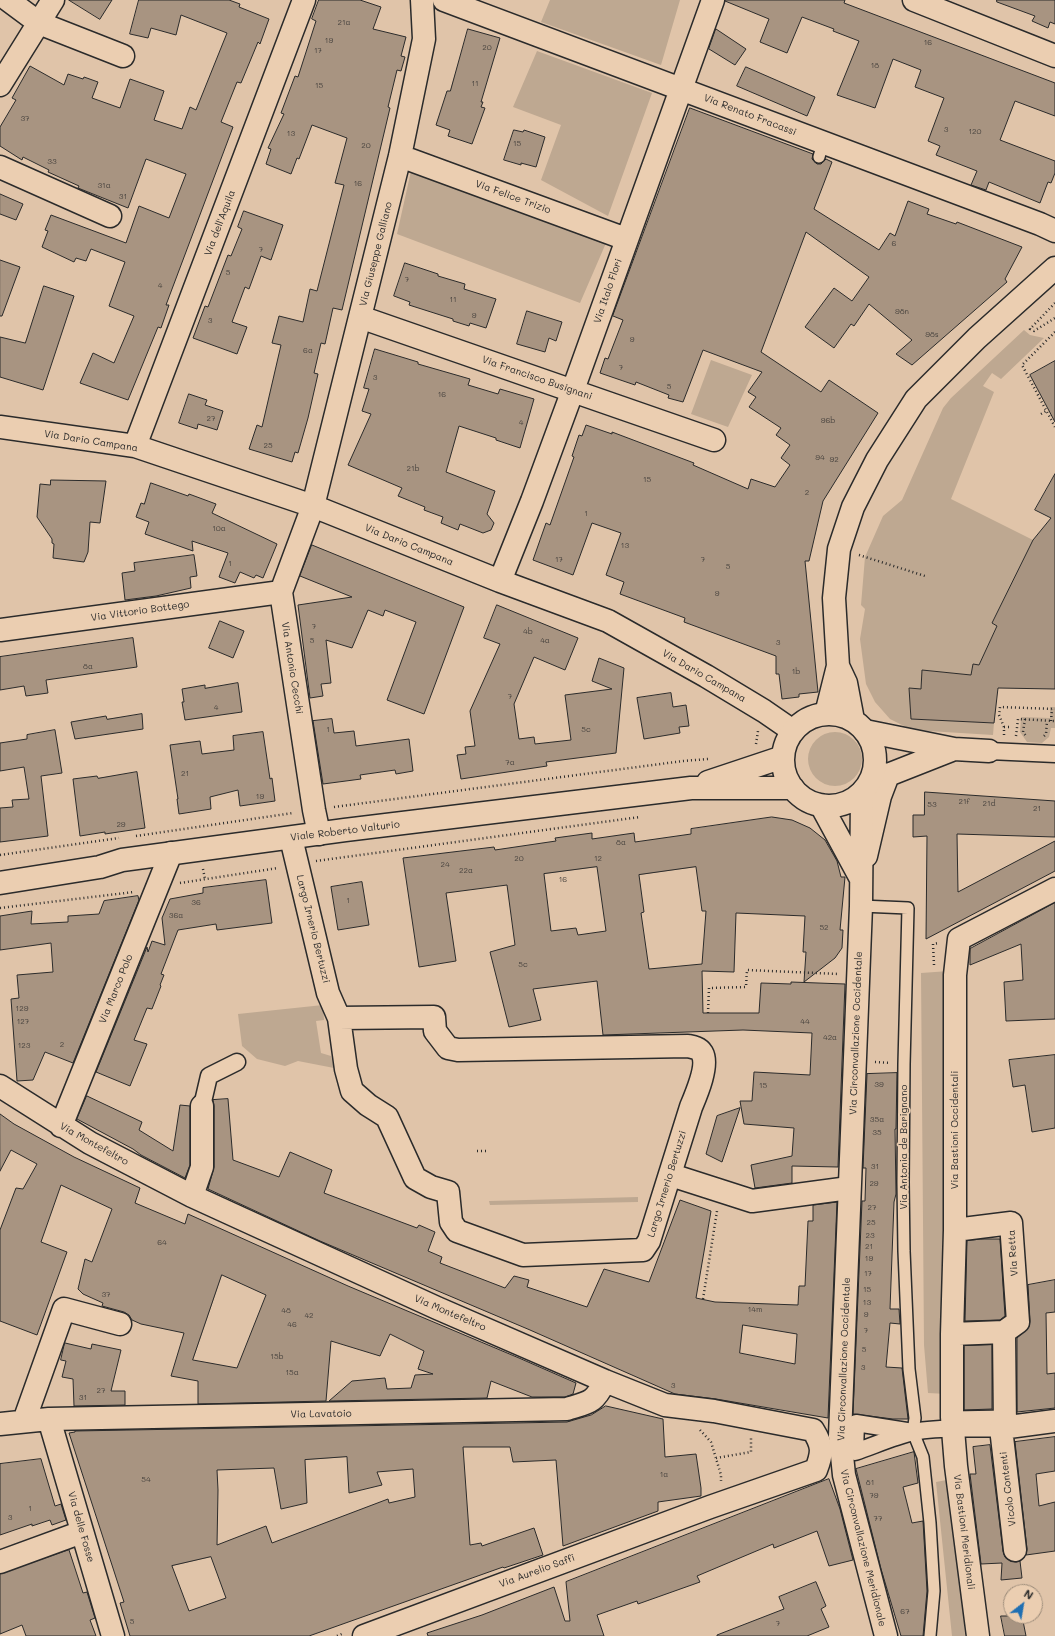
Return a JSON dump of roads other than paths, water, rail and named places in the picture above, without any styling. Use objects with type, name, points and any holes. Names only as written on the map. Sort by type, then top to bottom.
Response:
[{"type":"street","points":[[8,0],[40,23],[123,56]]},
{"type":"street","points":[[0,85],[53,0]]},
{"type":"street","name":"Via dell'Aquila","points":[[135,446],[304,0]]},
{"type":"street","name":"Via Giuseppe Galliano","points":[[313,506],[400,156],[424,39],[422,0]]},
{"type":"street","name":"Via Renato Fracassi","points":[[444,0],[681,89],[821,150],[942,186],[1055,231]]},
{"type":"street","name":"Via Italo Flori","points":[[500,581],[532,502],[626,239],[714,0]]},
{"type":"street","points":[[914,0],[1055,56]]},
{"type":"street","name":"Via Felice Trizio","points":[[400,156],[626,239]]},
{"type":"street","points":[[0,167],[110,216]]},
{"type":"street","points":[[826,714],[838,666],[834,598],[839,549],[853,507],[877,460],[916,399],[977,338],[1055,268]]},
{"type":"street","name":"Via Francisco Busignani","points":[[360,317],[714,440]]},
{"type":"street","name":"Via Dario Campana","points":[[0,427],[135,446],[313,506],[500,581],[608,621],[712,680],[764,711],[793,731]]},
{"type":"street","name":"Via Antonio Cecchi","points":[[313,506],[281,592],[314,810],[319,834]]},
{"type":"street","name":"Via Vittorio Bottego","points":[[0,630],[281,592]]},
{"type":"street","points":[[838,666],[846,683],[859,726],[871,741],[875,762],[880,774]]},
{"type":"street","points":[[954,749],[880,774],[868,783],[862,792],[853,799],[832,805],[821,805],[801,796],[793,788],[786,773],[783,757],[785,746],[793,731],[805,721],[826,714],[837,715],[859,726],[954,749],[1002,748],[1055,754]]},
{"type":"street","name":"Viale Roberto Valturio","points":[[691,788],[783,757]]},
{"type":"street","name":"Via Circonvallazione Occidentale","points":[[861,879],[880,796],[880,774]]},
{"type":"street","name":"Viale Roberto Valturio","points":[[0,883],[100,867],[122,860],[171,853],[691,788],[793,788]]},
{"type":"street","name":"Via Circonvallazione Occidentale","points":[[848,1456],[840,1436],[861,906],[862,792]]},
{"type":"street","name":"Via Circonvallazione Occidentale","points":[[821,805],[861,879]]},
{"type":"street","name":"Largo Irnerio Bertuzzi","points":[[291,838],[328,993],[339,1018],[346,1069],[352,1091],[368,1105],[387,1117],[415,1178],[427,1186],[448,1192],[451,1222],[457,1231],[523,1255],[643,1250],[649,1241],[704,1066],[702,1053],[695,1047],[642,1046],[458,1050],[448,1048],[435,1031],[434,1017],[339,1018]]},
{"type":"street","name":"Via Marco Polo","points":[[61,1126],[171,853]]},
{"type":"street","name":"Via Bastioni Occidentali","points":[[953,1423],[952,1334],[955,1230],[955,974],[959,939],[1055,889]]},
{"type":"street","points":[[192,1196],[202,1167],[202,1106],[209,1076],[237,1062]]},
{"type":"street","name":"Via Montefeltro","points":[[0,1086],[90,1143],[192,1196],[437,1308],[666,1405],[714,1411]]},
{"type":"street","points":[[671,1174],[752,1201],[849,1188]]},
{"type":"street","name":"Via Retta","points":[[955,1230],[1011,1223],[1018,1322],[1004,1332]]},
{"type":"street","points":[[24,1422],[64,1309],[120,1324]]},
{"type":"street","points":[[952,1334],[1004,1332],[1003,1423]]},
{"type":"street","name":"Via Lavatoio","points":[[0,1424],[49,1419],[568,1409],[591,1402],[598,1394],[605,1380]]},
{"type":"street","name":"Via Aurelio Saffi","points":[[364,1636],[710,1507],[816,1470],[822,1455],[820,1442],[813,1430],[714,1411]]},
{"type":"street","name":"Via delle Fosse","points":[[49,1419],[113,1636]]},
{"type":"street","points":[[848,1456],[913,1432],[953,1423],[965,1430],[1003,1423],[1055,1421]]},
{"type":"street","points":[[848,1456],[856,1423],[913,1432]]},
{"type":"street","name":"Via Bastioni Meridionali","points":[[953,1423],[956,1466],[978,1636]]},
{"type":"street","name":"Vicolo Contenti","points":[[1003,1423],[1015,1550]]},
{"type":"street","name":"Via Circonvallazione Meridionale","points":[[848,1456],[846,1482],[886,1636]]},
{"type":"street","points":[[0,1562],[82,1532]]},
{"type":"lane","name":"Via Antonia de Barignano","points":[[861,906],[908,908],[903,1182],[904,1251],[909,1369],[915,1418],[913,1432]]},
{"type":"lane","points":[[913,1432],[923,1457],[930,1523],[934,1591],[930,1636]]}]
